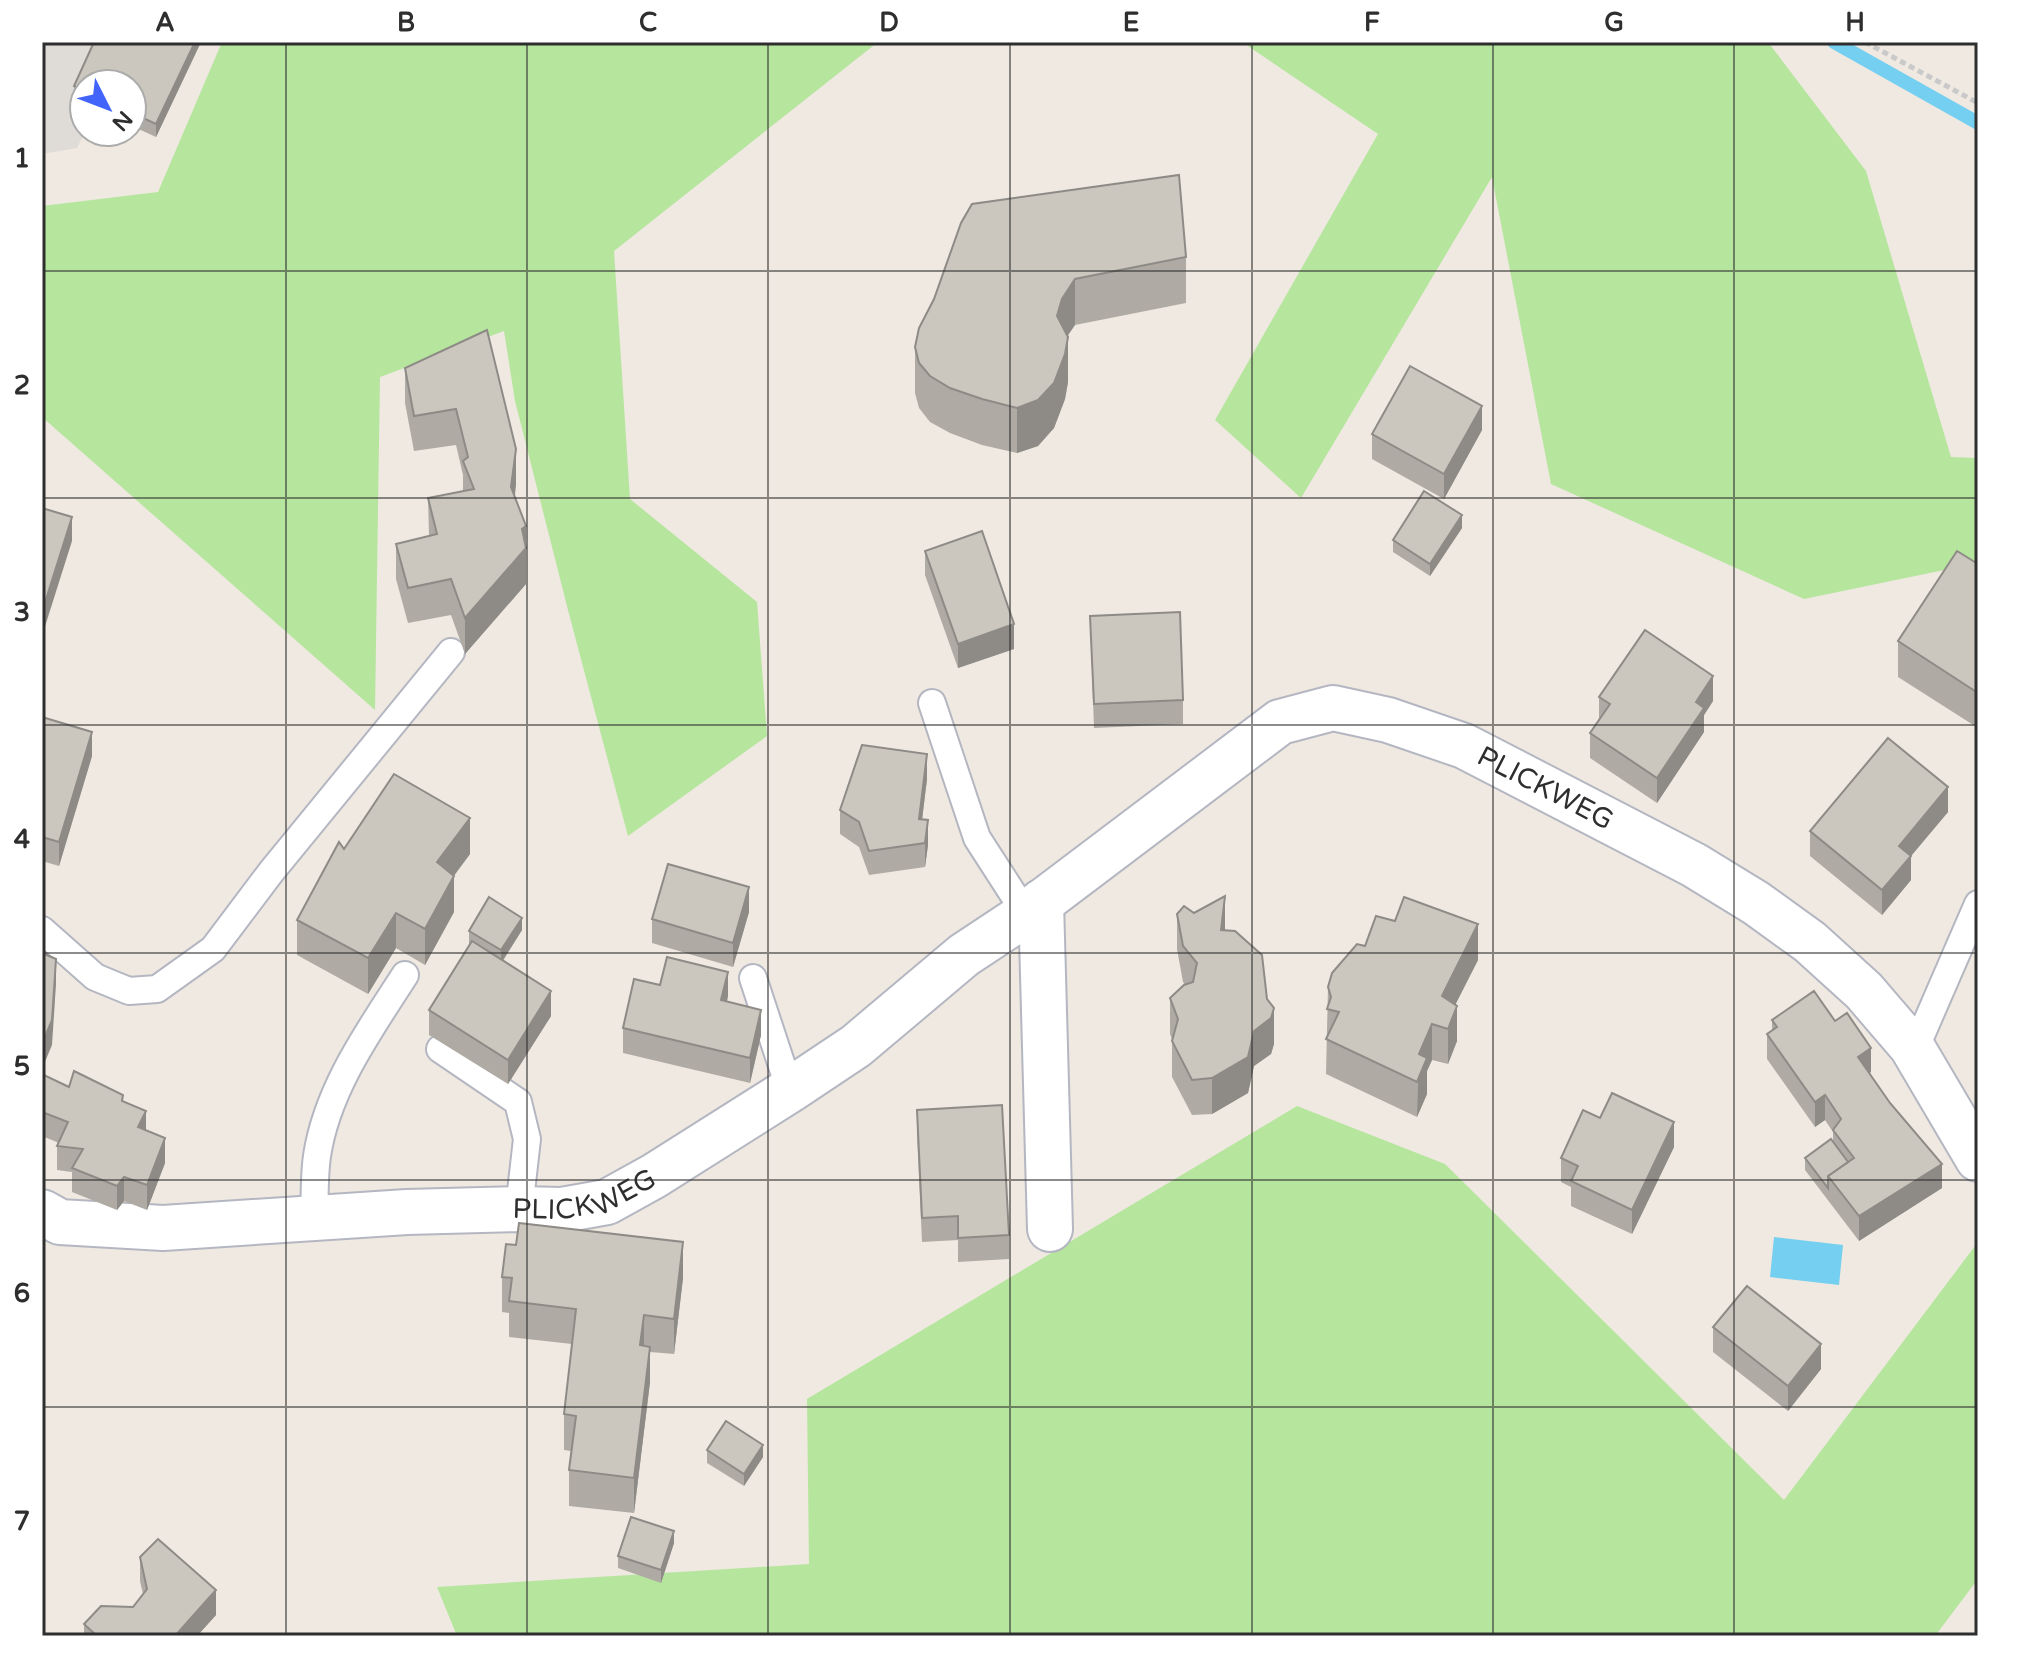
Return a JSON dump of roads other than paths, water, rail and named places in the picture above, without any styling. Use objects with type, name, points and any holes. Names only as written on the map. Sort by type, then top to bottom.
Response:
[{"type":"street","name":"PLICKWEG","points":[[42,1212],[60,1222],[163,1228],[407,1212],[562,1210],[607,1202],[654,1176],[856,1046],[964,955],[1033,908],[1280,722],[1333,708],[1388,720],[1464,746],[1694,865],[1756,903],[1810,942],[1864,991],[1912,1047],[1978,1159]]},
{"type":"street","points":[[1033,908],[1050,1229]]},
{"type":"lane","points":[[42,930],[95,977],[129,991],[157,989],[213,949],[271,872],[451,652]]},
{"type":"lane","points":[[932,703],[977,838],[1033,908]]},
{"type":"lane","points":[[1912,1047],[1922,1033],[1978,904]]},
{"type":"lane","points":[[314,1218],[317,1156],[330,1106],[358,1049],[405,975]]},
{"type":"lane","points":[[753,978],[790,1090]]},
{"type":"lane","points":[[440,1049],[518,1102],[527,1139],[519,1209]]},
{"type":"water","points":[[1774,1237],[1843,1245],[1839,1285],[1770,1277]]},
{"type":"waterway","points":[[1834,42],[1978,123]]}]
